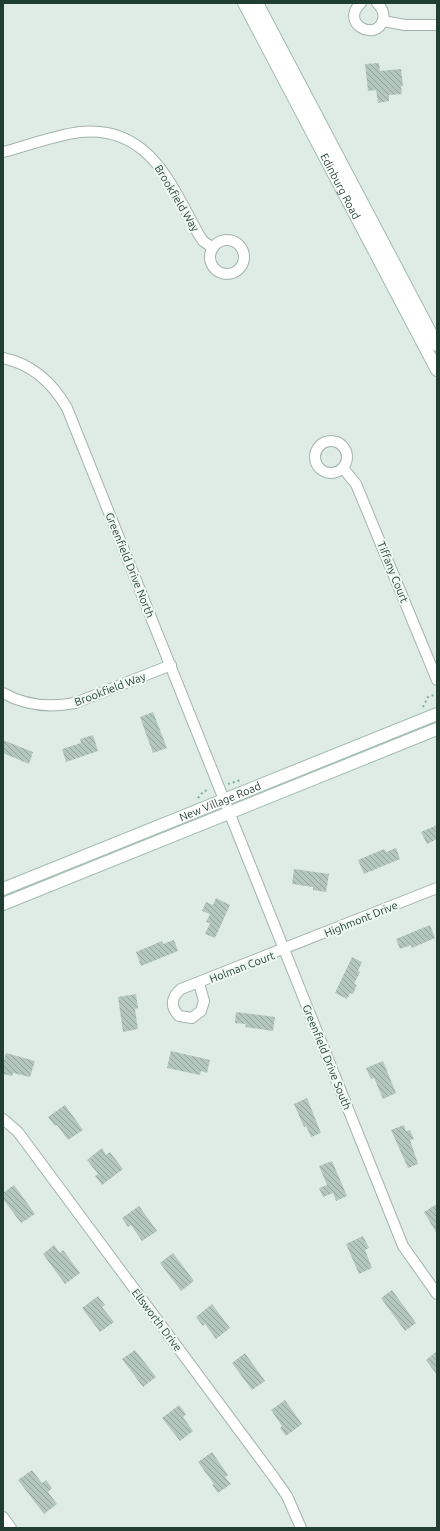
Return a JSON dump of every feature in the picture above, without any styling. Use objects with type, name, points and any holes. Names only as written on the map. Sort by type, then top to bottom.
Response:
[{"type":"main road","name":"Edinburg Road","points":[[244,3],[437,370]]},
{"type":"main road","name":"Edinburg Road","points":[[257,3],[437,344]]},
{"type":"main road","name":"New Village Road","points":[[3,889],[437,714]]},
{"type":"main road","name":"New Village Road","points":[[3,904],[437,730]]},
{"type":"street","points":[[362,3],[357,7],[354,15],[358,26],[365,30],[377,28],[383,21],[383,12],[377,3]]},
{"type":"street","points":[[383,21],[405,25],[437,25]]},
{"type":"street","name":"Brookfield Way","points":[[3,152],[78,132],[108,133],[124,138],[150,155],[160,166],[199,235],[213,248]]},
{"type":"street","name":"Greenfield Drive North","points":[[3,358],[25,365],[39,373],[59,394],[67,408],[230,813]]},
{"type":"street","name":"Tiffany Court","points":[[343,468],[356,484],[437,680]]},
{"type":"street","name":"Brookfield Way","points":[[3,693],[28,704],[59,706],[75,703],[171,665]]},
{"type":"street","name":"Greenfield Drive South","points":[[230,813],[403,1246],[437,1294]]},
{"type":"street","name":"Highmont Drive","points":[[284,950],[437,888]]},
{"type":"street","name":"Holman Court","points":[[199,983],[284,950]]},
{"type":"street","name":"Ellsworth Drive","points":[[3,1119],[18,1132],[273,1476],[287,1496],[301,1528]]},
{"type":"street","points":[[3,1517],[11,1528]]},
{"type":"building","points":[[379,63],[380,71],[401,69],[403,86],[401,86],[402,94],[389,95],[389,101],[378,103],[376,90],[368,91],[365,64]]},
{"type":"building","points":[[153,712],[167,748],[153,753],[140,717]]},
{"type":"building","points":[[93,735],[98,751],[66,762],[62,749],[81,743],[80,739]]},
{"type":"building","points":[[3,740],[33,752],[29,764],[3,753]]},
{"type":"building","points":[[437,825],[437,839],[427,844],[421,832]]},
{"type":"building","points":[[396,848],[400,859],[364,874],[358,860],[384,849],[386,852]]},
{"type":"building","points":[[294,869],[329,874],[326,892],[313,890],[313,887],[292,884]]},
{"type":"building","points":[[216,898],[230,905],[215,938],[205,934],[210,923],[206,922],[210,914],[202,911],[206,902],[213,905]]},
{"type":"building","points":[[430,925],[435,938],[412,948],[411,945],[400,949],[396,939]]},
{"type":"building","points":[[174,940],[178,951],[141,966],[136,952],[162,941],[163,944]]},
{"type":"building","points":[[352,957],[362,962],[358,971],[360,972],[354,984],[357,985],[353,994],[350,993],[347,999],[335,993]]},
{"type":"building","points":[[136,994],[138,1008],[135,1009],[138,1029],[123,1032],[118,997]]},
{"type":"building","points":[[236,1012],[275,1017],[273,1031],[245,1027],[246,1024],[235,1023]]},
{"type":"building","points":[[171,1051],[210,1060],[207,1073],[201,1071],[200,1075],[167,1068]]},
{"type":"building","points":[[6,1053],[35,1061],[30,1077],[13,1073],[12,1076],[3,1074],[3,1064]]},
{"type":"building","points":[[383,1061],[396,1093],[383,1099],[374,1078],[371,1079],[366,1068]]},
{"type":"building","points":[[307,1098],[321,1133],[311,1137],[306,1126],[304,1127],[294,1104]]},
{"type":"building","points":[[65,1105],[83,1130],[68,1140],[57,1125],[55,1126],[48,1117]]},
{"type":"building","points":[[404,1125],[406,1131],[410,1130],[414,1139],[410,1140],[418,1164],[408,1168],[391,1130]]},
{"type":"building","points":[[102,1148],[106,1155],[110,1152],[123,1169],[102,1185],[95,1176],[98,1174],[87,1160]]},
{"type":"building","points":[[332,1161],[347,1196],[336,1201],[333,1193],[323,1197],[319,1188],[327,1185],[319,1166]]},
{"type":"building","points":[[14,1185],[35,1214],[21,1223],[3,1199],[3,1193]]},
{"type":"building","points":[[437,1204],[437,1234],[424,1212]]},
{"type":"building","points":[[139,1206],[157,1231],[142,1241],[131,1225],[128,1227],[122,1218]]},
{"type":"building","points":[[363,1236],[369,1248],[365,1250],[372,1268],[359,1274],[346,1244]]},
{"type":"building","points":[[54,1245],[60,1253],[63,1250],[80,1273],[65,1284],[43,1254]]},
{"type":"building","points":[[173,1253],[194,1281],[181,1291],[160,1263]]},
{"type":"building","points":[[392,1290],[416,1323],[405,1331],[381,1298]]},
{"type":"building","points":[[98,1296],[105,1305],[102,1307],[114,1322],[100,1332],[82,1308]]},
{"type":"building","points":[[212,1304],[230,1328],[216,1339],[205,1324],[203,1326],[196,1317]]},
{"type":"building","points":[[135,1350],[156,1377],[143,1387],[122,1359]]},
{"type":"building","points":[[437,1351],[437,1375],[426,1360]]},
{"type":"building","points":[[245,1353],[265,1381],[252,1390],[232,1363]]},
{"type":"building","points":[[285,1400],[302,1424],[286,1436],[280,1428],[282,1426],[271,1410]]},
{"type":"building","points":[[179,1405],[186,1414],[183,1417],[193,1431],[180,1441],[162,1418]]},
{"type":"building","points":[[212,1452],[228,1475],[225,1477],[231,1484],[218,1493],[212,1485],[214,1484],[198,1462]]},
{"type":"building","points":[[32,1470],[42,1483],[46,1480],[52,1488],[48,1492],[57,1504],[44,1514],[18,1480]]}]
